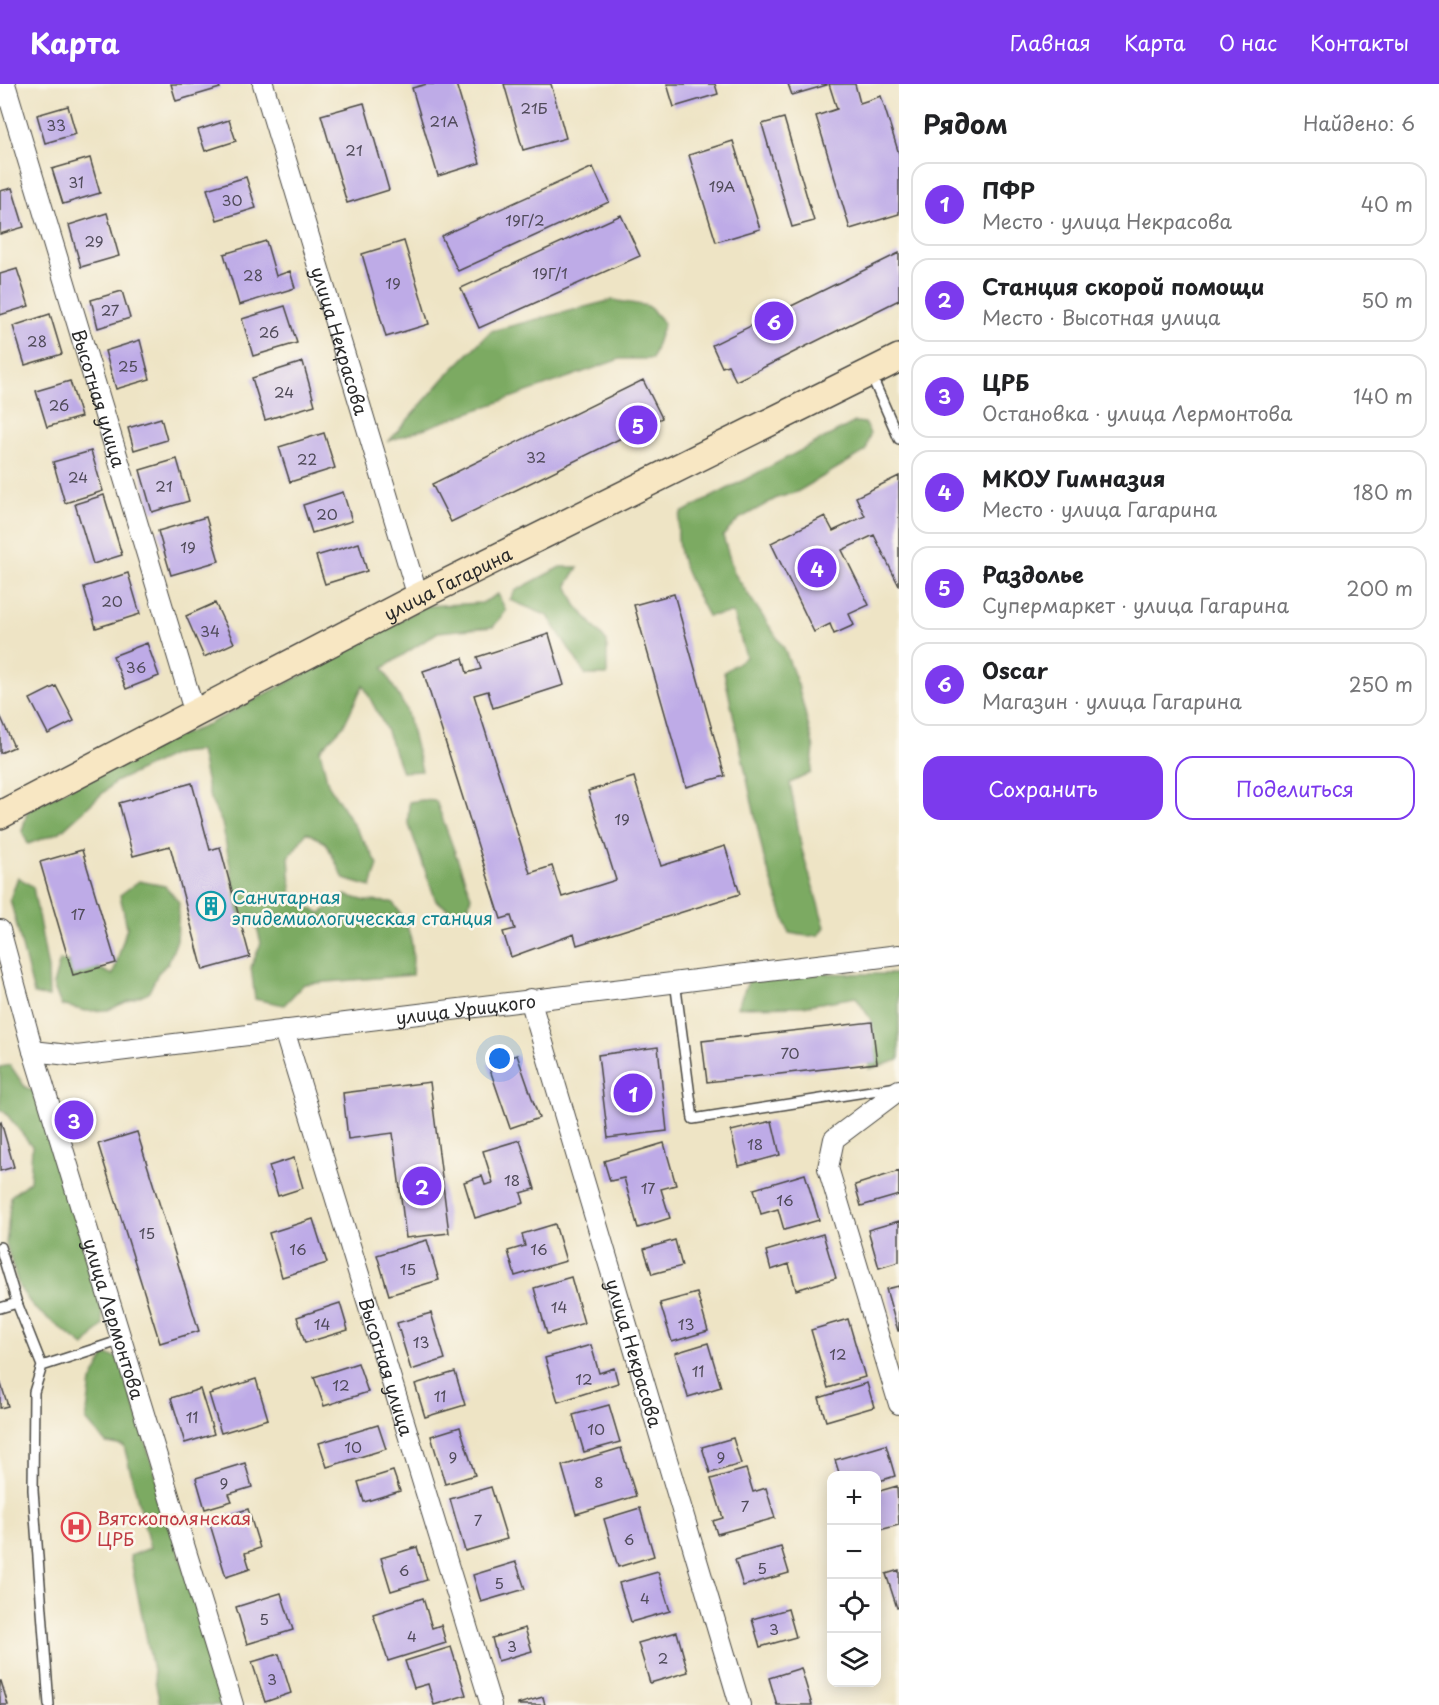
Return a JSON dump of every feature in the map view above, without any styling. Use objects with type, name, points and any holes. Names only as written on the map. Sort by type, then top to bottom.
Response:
[{"type":"street","name":"Высотная улица","points":[[5,84],[195,714]]},
{"type":"street","name":"улица Некрасова","points":[[263,84],[417,597]]},
{"type":"street","name":"улица Гагарина","points":[[0,815],[417,597],[899,358]]},
{"type":"street","name":"улица Лермонтова","points":[[0,930],[33,1051],[233,1705]]},
{"type":"street","name":"улица Урицкого","points":[[33,1051],[77,1056],[899,955]]},
{"type":"street","name":"улица Некрасова","points":[[530,999],[740,1705]]},
{"type":"street","name":"Высотная улица","points":[[284,1030],[490,1705]]},
{"type":"street","points":[[899,1088],[834,1139],[828,1168],[899,1404]]},
{"type":"lane","points":[[870,373],[899,439]]},
{"type":"lane","points":[[675,981],[693,1119],[899,1088]]},
{"type":"lane","points":[[0,1247],[42,1366],[34,1392],[33,1490],[49,1705]]},
{"type":"lane","points":[[0,1308],[18,1303]]},
{"type":"lane","points":[[42,1366],[122,1340]]},
{"type":"green space","points":[[612,300],[648,306],[664,323],[652,359],[620,359],[389,441],[447,375],[491,331]]},
{"type":"green space","points":[[855,422],[865,423],[870,434],[866,451],[797,492],[777,498],[739,519],[723,536],[734,573],[784,648],[798,685],[814,748],[811,773],[790,783],[802,850],[825,927],[819,935],[807,936],[789,933],[764,858],[724,672],[746,657],[733,613],[708,616],[684,566],[678,540],[678,526],[681,513]]},
{"type":"green space","points":[[560,567],[578,567],[567,585],[576,605],[607,642],[607,675],[586,675],[548,616],[510,600],[515,591]]},
{"type":"green space","points":[[498,594],[506,611],[493,627],[438,632],[383,668],[406,709],[422,771],[402,772],[386,729],[363,685],[344,725],[320,750],[328,784],[378,864],[371,887],[344,879],[326,843],[307,832],[289,857],[292,901],[321,913],[345,895],[366,901],[392,902],[404,919],[410,936],[413,955],[412,975],[304,984],[284,1005],[255,999],[251,967],[261,943],[255,919],[239,914],[222,823],[210,799],[200,751],[177,753],[115,782],[60,832],[28,844],[22,831],[28,809],[152,746],[203,727],[353,648],[424,606],[482,603]]},
{"type":"green space","points":[[436,801],[471,896],[468,909],[450,910],[436,901],[408,822],[409,802]]},
{"type":"green space","points":[[18,877],[33,887],[48,969],[49,997],[34,994],[10,899]]},
{"type":"green space","points":[[139,881],[165,886],[179,902],[177,940],[168,963],[158,973],[149,992],[108,1010],[86,1011],[61,1005],[53,985],[60,960],[96,967],[113,975],[127,927],[120,895]]},
{"type":"green space","points":[[776,973],[899,974],[899,1060],[869,1069],[871,1020],[856,997],[803,1006],[737,1007],[749,980]]},
{"type":"green space","points":[[10,1065],[25,1087],[42,1095],[99,1287],[103,1325],[84,1346],[34,1308],[19,1287],[6,1244],[11,1196],[30,1181],[32,1146],[4,1111],[0,1111],[0,1067]]},
{"type":"green space","points":[[105,1355],[120,1358],[226,1705],[160,1705],[130,1556],[150,1548],[124,1446],[106,1443],[86,1420],[91,1382]]},
{"type":"building","points":[[171,84],[218,84],[220,88],[176,101]]},
{"type":"building","points":[[427,84],[456,84],[480,163],[438,176],[412,88]]},
{"type":"building","points":[[504,84],[551,84],[566,138],[523,150]]},
{"type":"building","points":[[667,84],[715,84],[718,94],[674,107]]},
{"type":"building","points":[[788,84],[827,84],[827,85],[792,95]]},
{"type":"building","points":[[829,84],[855,84],[860,103],[881,96],[899,154],[899,214],[850,229],[816,116],[837,109]]},
{"type":"building","points":[[364,103],[389,190],[347,203],[321,115]]},
{"type":"building","points":[[68,106],[76,134],[45,143],[37,115]]},
{"type":"building","points":[[784,118],[814,221],[792,227],[762,124]]},
{"type":"building","points":[[229,120],[236,141],[205,151],[198,130]]},
{"type":"building","points":[[733,141],[760,229],[716,242],[689,155]]},
{"type":"building","points":[[90,158],[100,193],[63,204],[52,169]]},
{"type":"building","points":[[593,167],[609,202],[458,271],[441,236]]},
{"type":"building","points":[[246,177],[256,208],[217,220],[207,189]]},
{"type":"building","points":[[12,188],[24,227],[0,234],[0,191]]},
{"type":"building","points":[[107,213],[119,256],[81,267],[69,225]]},
{"type":"building","points":[[621,215],[640,256],[479,328],[461,288]]},
{"type":"building","points":[[266,241],[276,276],[290,271],[295,288],[239,305],[224,254]]},
{"type":"building","points":[[404,241],[429,324],[386,337],[362,254]]},
{"type":"building","points":[[899,253],[899,300],[736,381],[728,365],[722,367],[712,345]]},
{"type":"building","points":[[17,269],[29,306],[0,315],[0,274]]},
{"type":"building","points":[[122,291],[130,318],[98,328],[91,300]]},
{"type":"building","points":[[285,306],[297,343],[253,356],[242,319]]},
{"type":"building","points":[[50,314],[62,354],[25,365],[13,326]]},
{"type":"building","points":[[140,340],[150,379],[116,389],[105,351]]},
{"type":"building","points":[[303,362],[315,405],[265,420],[252,378]]},
{"type":"building","points":[[643,380],[662,418],[451,522],[432,484]]},
{"type":"building","points":[[70,381],[81,417],[47,427],[36,391]]},
{"type":"building","points":[[161,418],[167,440],[134,450],[128,428]]},
{"type":"building","points":[[324,433],[335,468],[290,482],[279,447]]},
{"type":"building","points":[[91,451],[103,491],[65,503],[53,462]]},
{"type":"building","points":[[177,459],[189,501],[152,512],[140,470]]},
{"type":"building","points":[[899,476],[899,586],[874,535],[842,550],[869,605],[849,614],[854,625],[834,634],[830,624],[814,632],[771,543],[825,516],[833,531],[865,516],[856,497]]},
{"type":"building","points":[[343,492],[352,521],[312,533],[303,505]]},
{"type":"building","points":[[104,495],[122,555],[93,564],[75,504]]},
{"type":"building","points":[[206,517],[219,561],[171,575],[158,531]]},
{"type":"building","points":[[359,543],[367,571],[325,584],[316,556]]},
{"type":"building","points":[[128,573],[140,614],[96,628],[84,587]]},
{"type":"building","points":[[674,594],[725,776],[686,787],[634,605]]},
{"type":"building","points":[[215,603],[234,643],[204,657],[186,616]]},
{"type":"building","points":[[549,634],[564,685],[493,708],[488,691],[474,695],[530,873],[552,866],[562,897],[616,880],[588,791],[634,777],[661,866],[725,846],[740,894],[577,945],[574,934],[511,957],[503,932],[515,929],[511,916],[501,919],[423,671],[463,658],[467,673],[481,669],[477,657]]},
{"type":"building","points":[[147,643],[159,676],[126,689],[113,656]]},
{"type":"building","points":[[56,686],[74,721],[48,734],[30,699]]},
{"type":"building","points":[[0,715],[14,747],[0,753]]},
{"type":"building","name":"Санитарная эпидемиологическая станция","points":[[192,783],[210,850],[220,847],[250,957],[203,970],[170,846],[133,856],[119,803]]},
{"type":"building","points":[[82,850],[116,963],[73,975],[40,862]]},
{"type":"building","points":[[872,1022],[877,1063],[707,1082],[702,1041]]},
{"type":"building","points":[[658,1047],[667,1131],[608,1138],[598,1055]]},
{"type":"building","points":[[517,1055],[539,1118],[510,1128],[488,1064]]},
{"type":"building","points":[[430,1082],[449,1233],[406,1238],[393,1133],[348,1139],[343,1093]]},
{"type":"building","points":[[772,1121],[780,1155],[739,1166],[731,1131]]},
{"type":"building","points":[[0,1123],[14,1167],[0,1171]]},
{"type":"building","points":[[137,1132],[199,1331],[160,1343],[98,1144]]},
{"type":"building","points":[[520,1140],[535,1189],[521,1193],[524,1203],[475,1218],[464,1182],[482,1176],[485,1185],[493,1183],[483,1151]]},
{"type":"building","points":[[664,1143],[676,1185],[661,1189],[670,1218],[638,1228],[624,1178],[610,1181],[604,1161]]},
{"type":"building","points":[[294,1158],[303,1188],[278,1196],[269,1166]]},
{"type":"building","points":[[899,1171],[899,1195],[861,1206],[855,1185]]},
{"type":"building","points":[[805,1174],[819,1220],[784,1230],[778,1209],[761,1214],[754,1189]]},
{"type":"building","points":[[313,1219],[327,1263],[282,1277],[269,1233]]},
{"type":"building","points":[[899,1221],[899,1262],[879,1268],[868,1230]]},
{"type":"building","points":[[555,1224],[566,1261],[515,1276],[508,1251],[525,1246],[522,1234]]},
{"type":"building","points":[[823,1234],[836,1278],[796,1290],[789,1264],[771,1270],[766,1251]]},
{"type":"building","points":[[427,1240],[439,1280],[389,1295],[377,1255]]},
{"type":"building","points":[[675,1240],[682,1266],[652,1274],[644,1249]]},
{"type":"building","points":[[571,1277],[584,1323],[547,1334],[534,1288]]},
{"type":"building","points":[[899,1286],[899,1331],[898,1331],[886,1289]]},
{"type":"building","points":[[697,1293],[708,1331],[672,1342],[660,1303]]},
{"type":"building","points":[[340,1303],[348,1330],[305,1343],[297,1317]]},
{"type":"building","points":[[431,1313],[445,1359],[411,1370],[397,1323]]},
{"type":"building","points":[[848,1319],[865,1377],[828,1388],[811,1330]]},
{"type":"building","points":[[708,1343],[721,1387],[688,1397],[675,1353]]},
{"type":"building","points":[[591,1345],[599,1373],[614,1368],[618,1383],[558,1402],[545,1358]]},
{"type":"building","points":[[358,1363],[368,1392],[324,1406],[314,1377]]},
{"type":"building","points":[[455,1372],[465,1405],[425,1417],[415,1384]]},
{"type":"building","points":[[256,1379],[268,1419],[221,1433],[209,1394]]},
{"type":"building","points":[[0,1381],[8,1406],[0,1408]]},
{"type":"building","points":[[867,1383],[874,1407],[826,1421],[819,1398]]},
{"type":"building","points":[[200,1389],[214,1434],[185,1443],[171,1398]]},
{"type":"building","points":[[609,1405],[620,1442],[584,1452],[573,1415]]},
{"type":"building","points":[[378,1425],[386,1449],[327,1467],[319,1443]]},
{"type":"building","points":[[460,1427],[475,1475],[445,1484],[431,1436]]},
{"type":"building","points":[[733,1438],[741,1464],[710,1473],[702,1447]]},
{"type":"building","points":[[886,1445],[895,1476],[881,1480],[881,1471],[838,1471],[835,1460]]},
{"type":"building","points":[[621,1448],[636,1496],[576,1514],[562,1466]]},
{"type":"building","points":[[245,1463],[252,1487],[229,1494],[232,1501],[205,1509],[196,1478]]},
{"type":"building","points":[[746,1469],[753,1492],[766,1488],[775,1518],[717,1534],[713,1521],[723,1518],[711,1479]]},
{"type":"building","points":[[393,1471],[400,1491],[364,1502],[358,1482]]},
{"type":"building","points":[[897,1486],[899,1525],[881,1530],[881,1525],[881,1491]]},
{"type":"building","points":[[491,1487],[507,1539],[465,1551],[450,1499]]},
{"type":"building","points":[[640,1508],[654,1556],[618,1567],[604,1519]]},
{"type":"building","points":[[248,1509],[260,1548],[245,1553],[250,1569],[226,1577],[209,1521]]},
{"type":"building","points":[[417,1547],[427,1580],[391,1591],[381,1558]]},
{"type":"building","points":[[781,1547],[789,1573],[743,1586],[735,1560]]},
{"type":"building","points":[[516,1562],[525,1589],[481,1602],[473,1575]]},
{"type":"building","points":[[899,1570],[899,1607],[897,1608],[886,1574]]},
{"type":"building","points":[[658,1572],[670,1611],[631,1622],[619,1583]]},
{"type":"building","points":[[281,1593],[293,1630],[247,1644],[236,1607]]},
{"type":"building","points":[[423,1598],[432,1628],[441,1625],[446,1643],[388,1661],[373,1614]]},
{"type":"building","points":[[788,1609],[796,1637],[760,1647],[752,1619]]},
{"type":"building","points":[[525,1628],[532,1651],[498,1661],[492,1638]]},
{"type":"building","points":[[677,1632],[688,1672],[650,1683],[638,1643]]},
{"type":"building","points":[[451,1647],[466,1695],[434,1705],[428,1684],[414,1688],[405,1661]]},
{"type":"building","points":[[279,1654],[291,1693],[265,1702],[252,1662]]},
{"type":"building","points":[[801,1668],[812,1705],[777,1705],[769,1678]]},
{"type":"building","points":[[1,1681],[8,1705],[0,1705]]},
{"type":"building","points":[[543,1697],[545,1705],[518,1705],[518,1704]]},
{"type":"place","name":"Oscar","points":[[774,321]]},
{"type":"place","name":"Раздолье","points":[[638,425]]},
{"type":"place","name":"МКОУ Гимназия","points":[[817,568]]},
{"type":"place","name":"Санитарная эпидемиологическая станция","points":[[211,906]]},
{"type":"place","name":"ПФР","points":[[633,1093]]},
{"type":"place","name":"ЦРБ","points":[[74,1120]]},
{"type":"place","name":"Станция скорой помощи","points":[[422,1186]]},
{"type":"place","name":"Вятскополянская ЦРБ","points":[[76,1527]]}]
